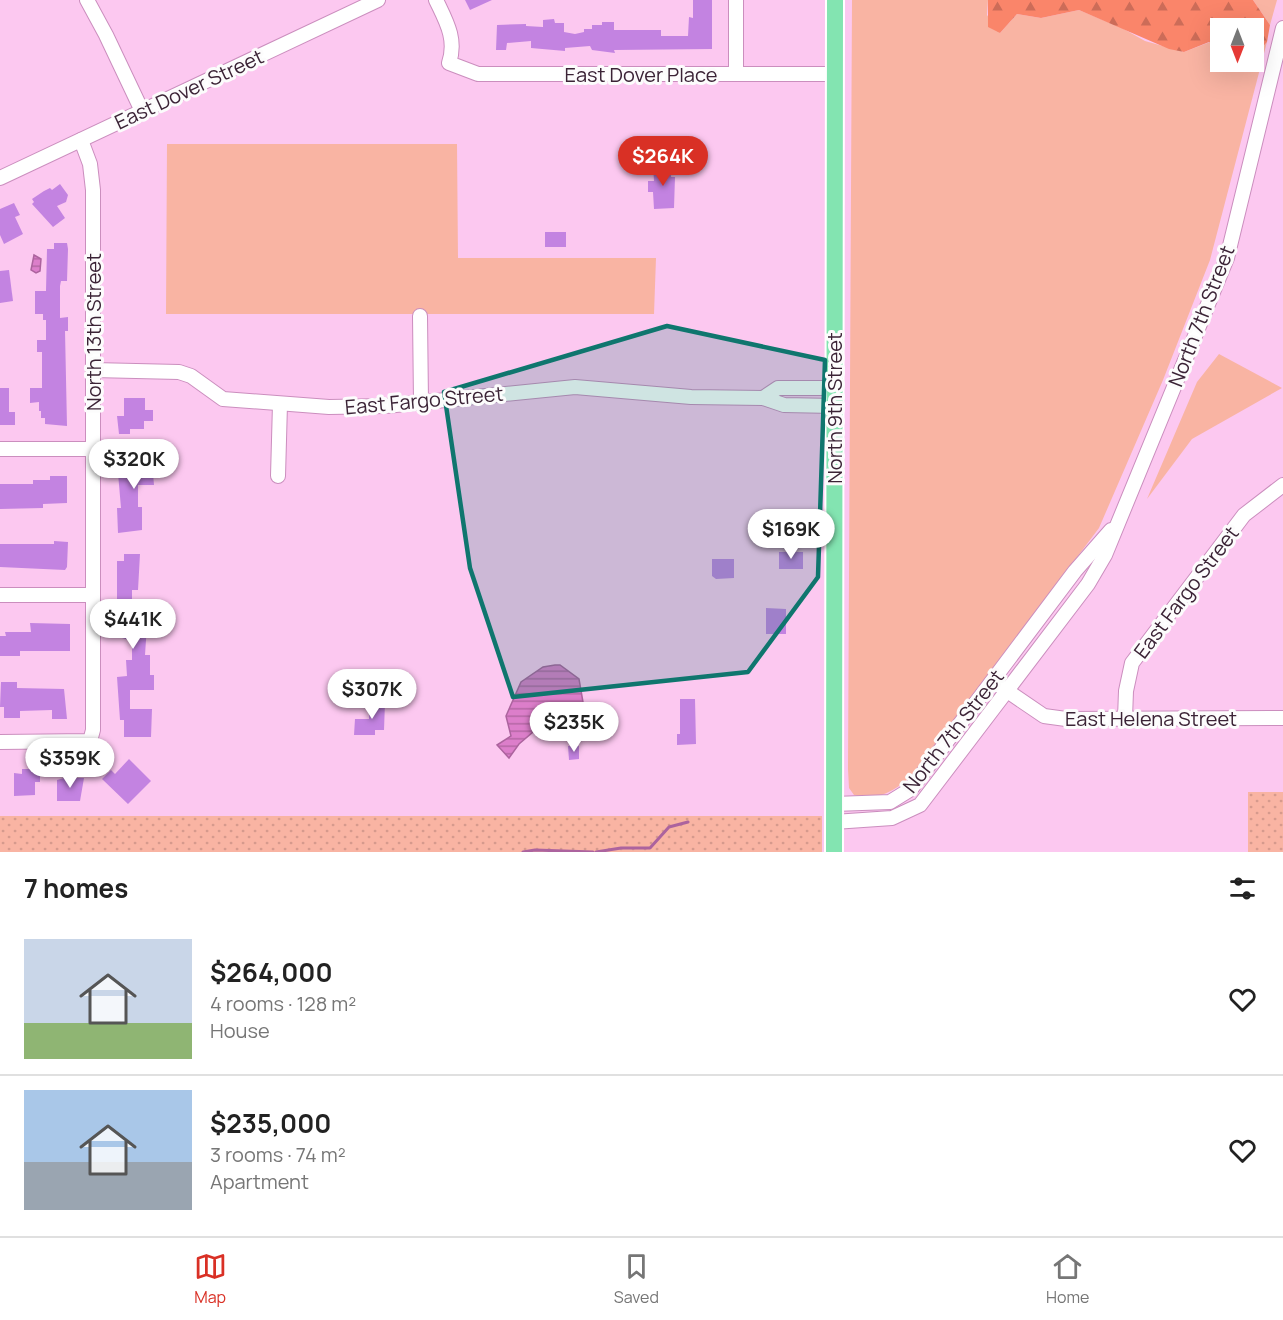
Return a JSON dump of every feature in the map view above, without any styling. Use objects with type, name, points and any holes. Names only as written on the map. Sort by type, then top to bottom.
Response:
[{"type":"main road","name":"North 9th Street","points":[[834,852],[835,0]]},
{"type":"street","points":[[87,0],[106,34],[142,111]]},
{"type":"street","name":"East Dover Street","points":[[0,178],[378,0]]},
{"type":"street","name":"East Dover Place","points":[[436,0],[452,39],[453,51],[449,63],[478,74],[834,74]]},
{"type":"street","points":[[736,0],[736,74]]},
{"type":"street","name":"North 7th Street","points":[[834,822],[892,818],[920,805],[1088,584],[1105,555],[1114,527],[1227,258],[1283,28]]},
{"type":"street","name":"North 13th Street","points":[[0,742],[90,741],[93,730],[93,179],[81,140]]},
{"type":"street","points":[[420,316],[421,402]]},
{"type":"street","name":"East Fargo Street","points":[[93,370],[179,372],[191,376],[222,399],[359,408],[575,387],[691,397],[763,398],[784,405],[834,406]]},
{"type":"street","name":"East Fargo Street","points":[[763,398],[783,388],[834,388]]},
{"type":"street","points":[[278,476],[280,404]]},
{"type":"street","points":[[0,449],[93,449]]},
{"type":"street","name":"East Fargo Street","points":[[1125,718],[1126,691],[1132,663],[1244,515],[1283,484]]},
{"type":"street","name":"North 7th Street","points":[[834,804],[882,803],[905,795],[919,781],[1075,571],[1114,527]]},
{"type":"street","points":[[0,595],[93,596]]},
{"type":"street","name":"East Helena Street","points":[[993,681],[1044,716],[1283,718]]},
{"type":"highlighted area","points":[[667,326],[825,360],[818,577],[748,672],[513,697],[470,568],[444,392]]},
{"type":"shaded area","points":[[852,0],[988,0],[987,15],[1000,33],[1017,14],[1041,18],[1079,10],[1122,28],[1145,41],[1184,52],[1210,42],[1210,72],[1259,72],[1210,260],[1163,380],[1099,528],[914,774],[894,790],[879,796],[863,797],[854,795],[849,788]]},
{"type":"shaded area","points":[[1253,0],[1277,0],[1270,25]]},
{"type":"shaded area","points":[[167,144],[457,144],[458,258],[656,258],[654,314],[166,314]]},
{"type":"shaded area","points":[[34,255],[41,259],[40,271],[36,273],[31,270]]},
{"type":"shaded area","points":[[1219,354],[1282,388],[1192,439],[1147,499],[1197,382]]},
{"type":"shaded area","points":[[560,665],[579,679],[583,702],[579,708],[539,727],[519,744],[509,758],[497,745],[511,736],[506,716],[521,682],[543,667]]},
{"type":"shaded area","points":[[1248,792],[1283,792],[1283,852],[1248,852]]},
{"type":"shaded area","points":[[0,816],[822,816],[822,852],[0,852]]},
{"type":"green space","points":[[988,0],[1253,0],[1270,25],[1267,42],[1264,45],[1264,18],[1210,18],[1210,42],[1184,52],[1169,49],[1079,10],[1041,18],[1017,14],[1000,33],[988,27]]},
{"type":"building","points":[[465,0],[492,0],[470,10]]},
{"type":"building","points":[[693,0],[712,0],[712,49],[614,50],[615,53],[592,50],[590,46],[565,48],[565,51],[531,48],[531,41],[507,43],[506,50],[496,50],[497,25],[526,24],[526,26],[543,27],[543,20],[554,19],[555,23],[564,23],[564,32],[575,34],[584,32],[584,29],[592,29],[592,25],[614,22],[614,30],[661,30],[661,36],[688,36],[689,17],[693,18]]},
{"type":"building","points":[[670,164],[671,177],[675,177],[674,208],[654,209],[653,192],[648,192],[648,181],[654,181],[653,165]]},
{"type":"building","points":[[60,184],[68,195],[66,202],[57,206],[65,218],[53,227],[32,204],[34,202],[32,199]]},
{"type":"building","points":[[14,203],[20,215],[15,217],[23,234],[4,244],[0,235],[0,209]]},
{"type":"building","points":[[545,232],[566,232],[566,247],[545,247]]},
{"type":"building","points":[[54,243],[67,243],[68,249],[67,281],[61,281],[60,286],[60,318],[68,317],[68,331],[65,331],[67,426],[45,424],[45,418],[41,418],[41,411],[39,411],[39,402],[30,403],[30,388],[42,388],[42,352],[37,352],[37,340],[46,340],[46,320],[43,320],[43,314],[35,314],[35,291],[46,291],[47,249],[54,249]]},
{"type":"building","points":[[9,270],[13,301],[0,303],[0,271]]},
{"type":"building","points":[[0,388],[9,388],[9,412],[15,412],[15,425],[0,425]]},
{"type":"building","points":[[124,398],[145,398],[145,410],[153,410],[153,421],[144,421],[144,429],[130,429],[130,434],[119,434],[117,416],[124,416]]},
{"type":"building","points":[[131,451],[151,451],[154,485],[138,485],[138,507],[142,507],[142,530],[118,533],[117,508],[121,508],[118,473],[127,473],[127,456],[131,456]]},
{"type":"building","points":[[50,476],[67,476],[67,503],[43,504],[43,508],[0,509],[0,484],[33,484],[33,480],[50,480]]},
{"type":"building","points":[[54,541],[68,542],[65,570],[0,567],[0,544],[54,544]]},
{"type":"building","points":[[779,552],[803,552],[803,569],[779,569]]},
{"type":"building","points":[[124,554],[140,554],[138,590],[132,590],[132,610],[148,610],[145,655],[150,655],[150,675],[154,675],[154,690],[130,690],[130,709],[152,709],[151,737],[124,737],[124,720],[120,720],[117,677],[127,676],[126,660],[132,660],[132,641],[122,638],[122,622],[117,622],[117,561],[124,561]]},
{"type":"building","points":[[712,559],[734,559],[734,578],[716,579],[712,576]]},
{"type":"building","points":[[766,608],[786,609],[786,634],[766,634]]},
{"type":"building","points":[[30,623],[70,624],[70,651],[20,651],[20,656],[0,656],[0,636],[6,636],[5,632],[31,632]]},
{"type":"building","points":[[1,682],[17,682],[17,688],[64,689],[67,719],[52,719],[52,710],[20,711],[20,718],[4,718],[4,707],[0,707]]},
{"type":"building","points":[[680,699],[695,699],[696,744],[677,745],[677,734],[680,734]]},
{"type":"building","points":[[369,701],[385,702],[384,730],[375,730],[375,735],[354,735],[355,719],[369,719]]},
{"type":"building","points":[[568,746],[579,746],[579,759],[569,760]]},
{"type":"building","points":[[129,759],[151,781],[128,804],[102,779],[111,770],[115,774]]},
{"type":"building","points":[[22,769],[40,769],[40,782],[35,782],[35,795],[14,796],[14,773],[22,774]]},
{"type":"building","points":[[84,778],[80,801],[57,801],[57,780]]},
{"type":"waterway","points":[[596,852],[621,848],[650,848],[669,827],[688,822]]},
{"type":"waterway","points":[[523,852],[535,850],[593,852]]}]
